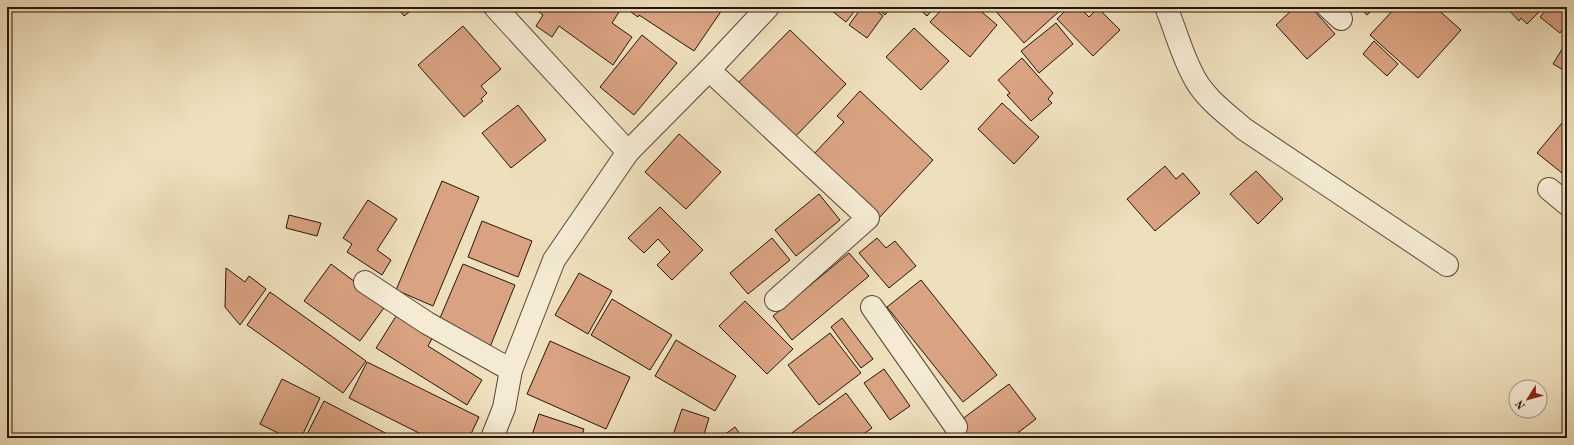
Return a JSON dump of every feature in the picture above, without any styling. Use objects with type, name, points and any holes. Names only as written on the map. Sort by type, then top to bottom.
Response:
[{"type":"street","points":[[495,7],[628,152]]},
{"type":"street","points":[[492,438],[504,408],[511,370],[554,260],[628,152],[709,70],[768,7]]},
{"type":"street","points":[[1166,7],[1195,80],[1215,104],[1244,129],[1447,265]]},
{"type":"street","points":[[709,70],[868,218],[776,300]]},
{"type":"street","points":[[1549,189],[1567,204]]},
{"type":"street","points":[[365,282],[427,323],[511,370]]},
{"type":"street","points":[[872,307],[954,434]]},
{"type":"building","points":[[397,7],[416,7],[404,16]]},
{"type":"building","points":[[532,7],[612,7],[619,12],[612,23],[632,37],[613,65],[559,26],[552,37],[536,26],[543,15]]},
{"type":"building","points":[[624,7],[724,7],[694,51],[639,15],[638,17]]},
{"type":"building","points":[[827,7],[858,7],[846,22]]},
{"type":"building","points":[[862,7],[872,7],[883,16],[867,38],[849,25]]},
{"type":"building","points":[[875,7],[891,7],[885,15]]},
{"type":"building","points":[[917,7],[935,7],[927,16]]},
{"type":"building","points":[[944,7],[976,7],[997,25],[970,57],[930,22]]},
{"type":"building","points":[[992,7],[1064,7],[1024,43]]},
{"type":"building","points":[[1069,7],[1079,7],[1089,17],[1098,8],[1120,30],[1093,56],[1057,19]]},
{"type":"building","points":[[1295,7],[1311,7],[1335,34],[1307,59],[1276,25]]},
{"type":"building","points":[[1360,7],[1375,7],[1367,15]]},
{"type":"building","points":[[1396,7],[1435,7],[1461,30],[1418,78],[1370,35]]},
{"type":"building","points":[[1506,7],[1540,7],[1542,9],[1527,24],[1521,18],[1519,21]]},
{"type":"building","points":[[1549,7],[1567,7],[1567,24],[1560,33],[1540,17]]},
{"type":"building","points":[[1056,23],[1073,44],[1039,73],[1021,51]]},
{"type":"building","points":[[463,26],[501,69],[481,86],[487,93],[481,99],[483,101],[464,117],[418,65]]},
{"type":"building","points":[[914,28],[949,61],[921,90],[886,57]]},
{"type":"building","points":[[790,30],[846,84],[793,139],[737,84]]},
{"type":"building","points":[[642,35],[677,63],[634,115],[600,87]]},
{"type":"building","points":[[1374,41],[1398,64],[1387,76],[1363,54]]},
{"type":"building","points":[[1567,41],[1567,72],[1553,64]]},
{"type":"building","points":[[1022,58],[1053,93],[1048,99],[1052,103],[1031,121],[1007,95],[1010,93],[998,80]]},
{"type":"building","points":[[860,91],[933,160],[879,218],[812,156],[844,122],[837,116]]},
{"type":"building","points":[[1002,103],[1039,137],[1014,164],[978,129]]},
{"type":"building","points":[[518,105],[546,140],[511,168],[482,133]]},
{"type":"building","points":[[1567,117],[1567,177],[1537,153]]},
{"type":"building","points":[[679,134],[721,172],[686,209],[645,172]]},
{"type":"building","points":[[1165,166],[1176,179],[1183,173],[1200,193],[1155,231],[1127,199]]},
{"type":"building","points":[[1256,171],[1283,199],[1258,224],[1230,194]]},
{"type":"building","points":[[442,181],[479,197],[433,306],[396,290]]},
{"type":"building","points":[[819,194],[840,220],[796,256],[775,230]]},
{"type":"building","points":[[368,200],[397,219],[377,250],[391,260],[382,275],[347,252],[352,244],[343,238]]},
{"type":"building","points":[[660,207],[703,250],[672,280],[657,265],[670,252],[658,239],[644,253],[628,238]]},
{"type":"building","points":[[289,215],[321,223],[317,236],[286,228]]},
{"type":"building","points":[[482,221],[532,241],[518,277],[468,257]]},
{"type":"building","points":[[772,238],[790,260],[748,294],[730,273]]},
{"type":"building","points":[[877,238],[886,248],[895,241],[916,266],[889,288],[859,253]]},
{"type":"building","points":[[849,253],[869,276],[792,340],[773,316]]},
{"type":"building","points":[[331,264],[386,305],[360,341],[304,301]]},
{"type":"building","points":[[463,264],[515,285],[490,347],[437,325]]},
{"type":"building","points":[[226,268],[245,282],[249,276],[266,289],[240,325],[225,307]]},
{"type":"building","points":[[579,273],[612,291],[588,334],[555,315]]},
{"type":"building","points":[[921,280],[997,375],[963,402],[887,307]]},
{"type":"building","points":[[270,292],[366,361],[343,393],[247,325]]},
{"type":"building","points":[[612,299],[672,335],[650,370],[591,335]]},
{"type":"building","points":[[745,301],[793,349],[767,374],[719,326]]},
{"type":"building","points":[[398,313],[434,335],[428,346],[482,380],[467,405],[376,348]]},
{"type":"building","points":[[842,318],[873,359],[861,368],[831,327]]},
{"type":"building","points":[[830,333],[861,373],[819,405],[788,365]]},
{"type":"building","points":[[676,340],[736,376],[715,411],[655,376]]},
{"type":"building","points":[[550,341],[630,377],[606,429],[527,394]]},
{"type":"building","points":[[367,362],[479,417],[469,438],[429,438],[349,398]]},
{"type":"building","points":[[884,369],[910,406],[890,420],[864,383]]},
{"type":"building","points":[[282,379],[320,398],[301,438],[288,438],[260,424]]},
{"type":"building","points":[[1009,384],[1036,419],[1011,438],[968,438],[957,423]]},
{"type":"building","points":[[846,393],[872,428],[858,438],[785,438]]},
{"type":"building","points":[[324,401],[391,436],[390,438],[305,438]]},
{"type":"building","points":[[682,409],[709,418],[703,438],[672,438]]},
{"type":"building","points":[[539,414],[584,429],[581,438],[531,438]]},
{"type":"building","points":[[735,427],[743,438],[720,438]]}]
